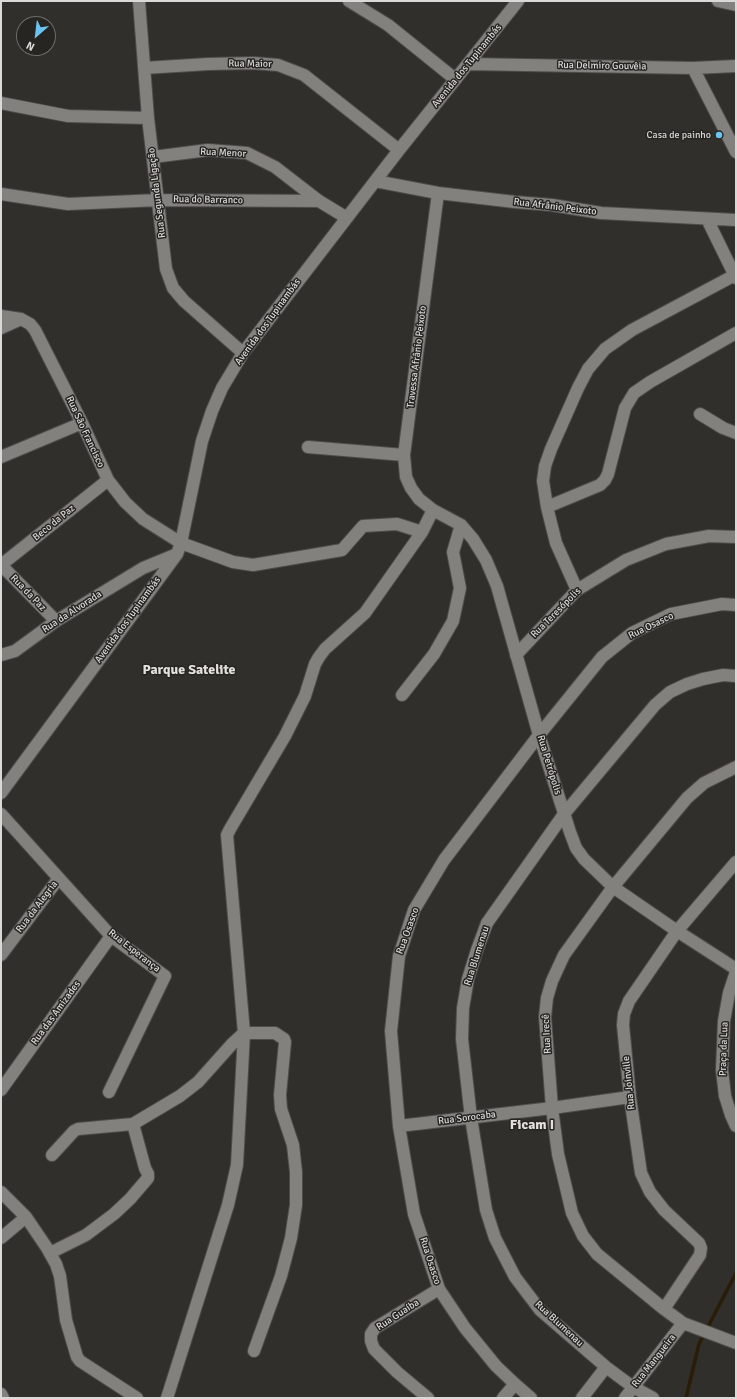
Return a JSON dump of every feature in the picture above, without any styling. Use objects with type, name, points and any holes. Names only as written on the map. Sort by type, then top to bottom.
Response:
[{"type":"street","name":"Rua Segunda Ligação","points":[[139,1],[148,118],[166,269],[173,288],[184,301],[243,353]]},
{"type":"street","points":[[349,1],[388,25],[456,79]]},
{"type":"street","name":"Avenida dos Tupinambás","points":[[1,793],[163,573],[179,548],[202,441],[212,411],[222,388],[243,353],[399,150],[518,1]]},
{"type":"street","points":[[718,1],[736,5]]},
{"type":"street","name":"Rua Maior","points":[[144,68],[208,64],[253,63],[278,65],[304,75],[399,150]]},
{"type":"street","name":"Rua Delmiro Gouvêia","points":[[468,64],[693,68],[736,66]]},
{"type":"street","points":[[693,68],[736,152]]},
{"type":"street","points":[[1,103],[68,116],[148,118]]},
{"type":"street","name":"Rua Menor","points":[[153,157],[208,150],[247,154],[275,167],[319,201],[347,218]]},
{"type":"street","name":"Rua Afrânio Peixoto","points":[[375,181],[438,193],[552,205],[601,213],[736,220]]},
{"type":"street","name":"Travessa Afrânio Peixoto","points":[[433,510],[419,499],[411,488],[406,478],[404,455],[438,193]]},
{"type":"street","name":"Rua do Barranco","points":[[1,194],[68,204],[158,200],[319,201]]},
{"type":"street","points":[[577,590],[556,543],[547,507],[543,481],[545,466],[588,369],[605,349],[632,330],[735,276],[707,219]]},
{"type":"street","points":[[1,316],[21,319]]},
{"type":"street","points":[[1,328],[21,319]]},
{"type":"street","name":"Rua São Francisco","points":[[21,319],[30,324],[35,330],[82,423],[108,480],[125,502],[179,548]]},
{"type":"street","points":[[547,507],[600,484],[605,480],[608,474],[625,408],[634,393],[650,382],[736,333]]},
{"type":"street","points":[[700,414],[722,428],[736,433]]},
{"type":"street","points":[[2,454],[82,423]]},
{"type":"street","points":[[308,447],[404,455]]},
{"type":"street","name":"Beco da Paz","points":[[1,565],[108,480]]},
{"type":"street","points":[[168,1398],[228,1205],[235,1172],[244,1033],[227,836],[289,729],[305,696],[315,664],[325,649],[365,613],[422,532],[433,510]]},
{"type":"street","name":"Rua Petrópolis","points":[[433,510],[461,525],[473,539],[486,560],[497,586],[539,734],[576,848],[613,887],[736,969]]},
{"type":"street","points":[[179,548],[233,562],[253,565],[342,550],[363,526],[397,524],[422,532]]},
{"type":"street","points":[[402,695],[434,654],[453,621],[460,588],[454,552],[461,525]]},
{"type":"street","name":"Rua Teresópolis","points":[[516,655],[577,590],[626,560],[666,544],[709,536],[736,537]]},
{"type":"street","name":"Rua da Alvorada","points":[[1,655],[15,651],[56,621],[179,548]]},
{"type":"street","name":"Rua da Paz","points":[[1,565],[56,621]]},
{"type":"street","points":[[143,568],[163,573]]},
{"type":"street","name":"Rua Osasco","points":[[531,1398],[496,1366],[465,1328],[439,1289],[414,1214],[399,1126],[391,1031],[399,956],[414,910],[444,860],[539,734],[602,657],[632,633],[670,614],[722,604],[736,604]]},
{"type":"street","name":"Rua Blumenau","points":[[653,1398],[633,1387],[606,1367],[540,1310],[515,1276],[495,1238],[486,1210],[471,1118],[462,1039],[463,1008],[470,972],[487,923],[564,814],[656,705],[670,692],[687,684],[703,679],[723,675],[736,676]]},
{"type":"street","name":"Rua Irecê","points":[[736,767],[704,783],[687,798],[613,887],[564,955],[552,981],[547,998],[545,1017],[552,1108],[558,1154],[572,1212],[583,1236],[597,1254],[683,1323],[736,1343]]},
{"type":"street","name":"Rua Esperança","points":[[1,814],[111,936],[165,976],[109,1092]]},
{"type":"street","name":"Rua Joinville","points":[[664,1309],[700,1255],[701,1248],[699,1243],[664,1210],[650,1192],[641,1173],[630,1097],[623,1025],[624,1014],[629,1002],[677,931],[736,862]]},
{"type":"street","name":"Rua da Alegria","points":[[1,955],[59,878]]},
{"type":"street","name":"Rua das Amizades","points":[[1,1090],[111,936]]},
{"type":"street","name":"Praça da Lua","points":[[736,972],[729,993],[724,1021],[722,1070],[725,1096],[736,1126]]},
{"type":"street","points":[[52,1155],[74,1130],[133,1124],[180,1096],[198,1082],[232,1044],[244,1033],[275,1034],[284,1039],[285,1042],[280,1095],[282,1109],[293,1144],[296,1172],[296,1205],[291,1238],[281,1276],[254,1351]]},
{"type":"street","name":"Rua Sorocaba","points":[[399,1126],[630,1097]]},
{"type":"street","points":[[50,1253],[86,1235],[114,1214],[130,1199],[148,1178],[133,1124]]},
{"type":"street","points":[[1,1192],[26,1217],[56,1264],[60,1276],[66,1320],[77,1357],[80,1361],[137,1398]]},
{"type":"street","points":[[1,1238],[26,1217]]},
{"type":"street","name":"Rua Guaíba","points":[[428,1398],[397,1372],[374,1349],[371,1341],[375,1328],[439,1289]]},
{"type":"street","name":"Rua Mangueira","points":[[625,1398],[683,1323]]},
{"type":"street","points":[[582,1398],[606,1367]]},
{"type":"street","points":[[504,1398],[515,1384]]},
{"type":"street","points":[[1,1394],[3,1398]]},
{"type":"waterway","points":[[686,1398],[699,1344],[736,1273]]},
{"type":"place","name":"Casa de painho","points":[[719,135]]},
{"type":"district","name":"Parque Satelite","points":[[189,670]]},
{"type":"district","name":"Ficam I","points":[[532,1125]]}]
